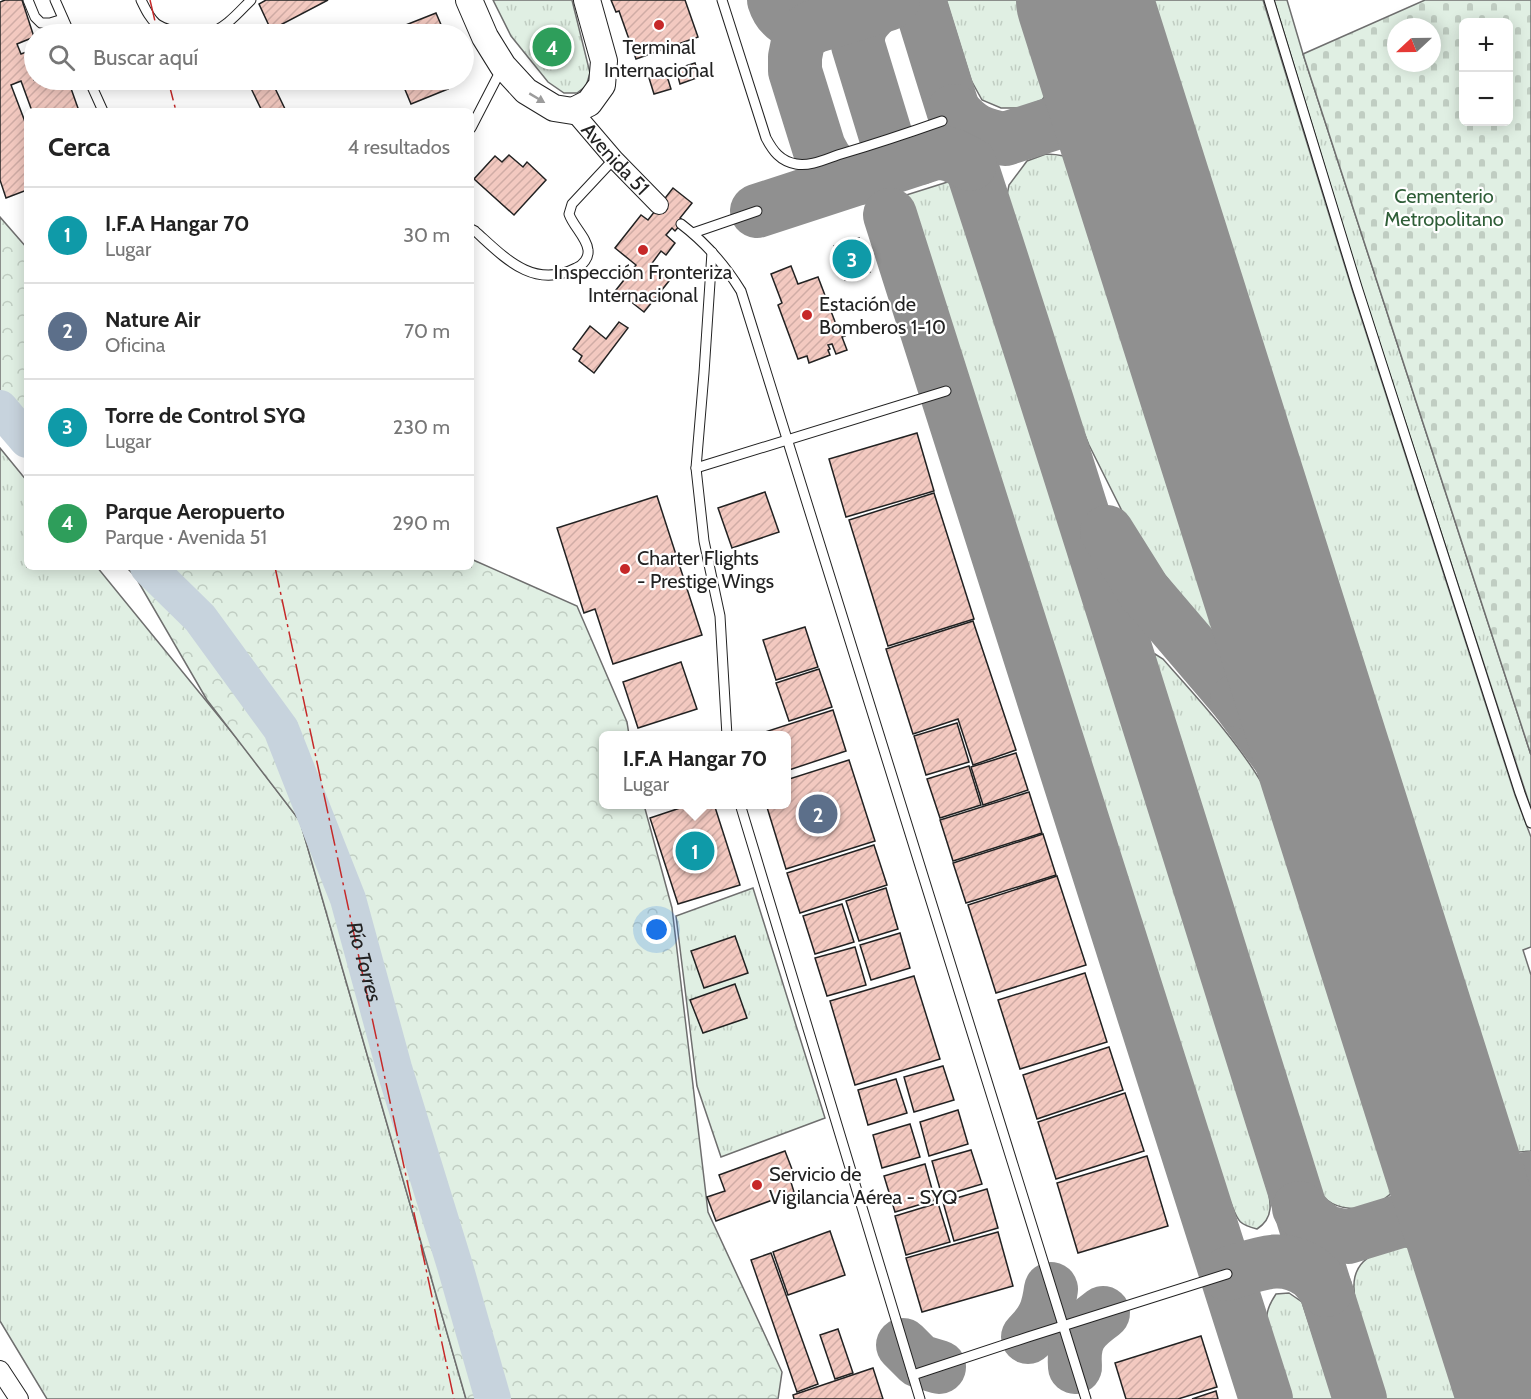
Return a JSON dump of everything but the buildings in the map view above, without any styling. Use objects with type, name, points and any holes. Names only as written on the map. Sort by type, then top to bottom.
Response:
[{"type":"main road","name":"Avenida 51","points":[[469,0],[485,37],[503,66],[526,91],[554,108],[573,111],[590,103],[602,85],[604,61],[587,0]]},
{"type":"street","name":"Avenida 51","points":[[573,111],[614,159],[659,205]]},
{"type":"street","points":[[0,1370],[18,1399]]},
{"type":"lane","points":[[28,0],[35,17],[41,23],[63,19]]},
{"type":"lane","points":[[55,0],[65,24]]},
{"type":"lane","points":[[141,0],[151,20],[156,24]]},
{"type":"lane","points":[[226,24],[251,0]]},
{"type":"lane","points":[[722,0],[766,138],[774,153],[785,161],[798,165],[813,163],[942,121]]},
{"type":"lane","points":[[1269,0],[1357,287],[1531,823]]},
{"type":"lane","points":[[474,122],[503,66]]},
{"type":"lane","points":[[94,90],[102,108]]},
{"type":"lane","points":[[474,230],[505,259],[520,268],[548,275],[571,271],[582,265],[588,257],[589,249],[569,214],[573,204],[614,159]]},
{"type":"lane","points":[[693,233],[757,211]]},
{"type":"lane","points":[[681,224],[712,252],[741,291],[1086,1399]]},
{"type":"lane","points":[[712,252],[696,468],[704,541],[720,616],[727,731]]},
{"type":"lane","points":[[696,468],[946,391]]},
{"type":"lane","points":[[742,809],[920,1399]]},
{"type":"lane","points":[[913,1376],[1227,1274]]},
{"type":"green space","points":[[493,0],[572,0],[590,73],[586,86],[577,93],[564,93],[548,82],[511,36]]},
{"type":"green space","points":[[946,0],[1038,0],[1056,59],[1054,84],[1042,100],[1020,108],[1001,108],[982,100],[971,80]]},
{"type":"green space","points":[[1129,0],[1263,0],[1352,289],[1515,795],[1531,837],[1531,947],[1523,950],[1531,975],[1531,1151],[1519,1152],[1501,1147],[1482,1129]]},
{"type":"green space","points":[[1274,0],[1287,0],[1531,755],[1531,809],[1361,286]]},
{"type":"green space","name":"Cementerio Metropolitano","points":[[1425,0],[1531,0],[1531,755],[1303,54]]},
{"type":"green space","points":[[1046,154],[1067,157],[1079,163],[1096,193],[1245,666],[1235,660],[1204,625],[1155,563],[1122,511],[1089,445],[1057,368],[1006,200],[1009,185],[1027,161]]},
{"type":"green space","points":[[954,180],[1266,1181],[1270,1201],[1269,1213],[1267,1219],[1257,1229],[1239,1220],[1230,1201],[1221,1204],[900,197]]},
{"type":"green space","points":[[0,217],[24,245],[24,455],[0,428]]},
{"type":"green space","points":[[0,448],[24,477],[24,570],[99,570],[243,746],[300,821],[466,1399],[47,1399],[0,1321]]},
{"type":"green space","points":[[474,560],[577,606],[627,722],[628,731],[599,731],[599,809],[645,809],[672,908],[708,1212],[782,1372],[778,1399],[466,1399],[300,821],[207,700],[135,576],[129,570],[474,570]]},
{"type":"green space","points":[[1155,654],[1163,659],[1202,703],[1260,780],[1304,864],[1322,907],[1353,997],[1403,1160],[1404,1169],[1401,1181],[1385,1199],[1374,1204],[1362,1208],[1338,1206],[1326,1199],[1318,1189],[1154,658]]},
{"type":"green space","points":[[753,888],[825,1118],[721,1157],[697,1086],[676,916]]},
{"type":"green space","points":[[1531,1207],[1531,1283],[1520,1250],[1517,1232]]},
{"type":"green space","points":[[1399,1245],[1423,1254],[1439,1274],[1478,1399],[1385,1399],[1359,1317],[1354,1289],[1355,1277],[1359,1267],[1368,1258]]},
{"type":"green space","points":[[1289,1293],[1302,1302],[1334,1399],[1284,1399],[1265,1342],[1273,1338],[1267,1320],[1269,1306],[1276,1294]]},
{"type":"waterway","name":"Río Torres","points":[[0,408],[24,436]]},
{"type":"waterway","name":"Río Torres","points":[[151,570],[200,618],[281,729],[348,899],[394,1068],[493,1399]]},
{"type":"taxiway","points":[[774,0],[780,12],[789,20],[813,27]]},
{"type":"taxiway","points":[[859,178],[846,177],[835,171],[819,148],[795,71],[795,57],[798,42],[804,33],[813,27],[888,4],[893,0]]},
{"type":"taxiway","points":[[919,0],[1118,625],[1360,1399]]},
{"type":"taxiway","points":[[854,2],[876,8],[862,24],[858,45],[887,140],[902,152],[920,158]]},
{"type":"taxiway","points":[[1080,115],[1098,92],[1104,64]]},
{"type":"taxiway","points":[[954,111],[976,131],[1005,139],[1080,115],[1106,125],[1129,141]]},
{"type":"taxiway","points":[[757,211],[938,152],[952,155],[970,164]]},
{"type":"taxiway","points":[[890,215],[1266,1399]]},
{"type":"taxiway","points":[[1107,532],[1144,591],[1237,700],[1296,780],[1346,869],[1380,939]]},
{"type":"taxiway","points":[[1237,700],[1259,704],[1274,701],[1286,690],[1296,671]]},
{"type":"taxiway","points":[[1450,1158],[1467,1177],[1490,1187],[1508,1186],[1531,1178]]},
{"type":"taxiway","points":[[1299,1208],[1312,1222],[1326,1232],[1348,1237],[1420,1215],[1433,1205],[1442,1191],[1450,1158]]},
{"type":"taxiway","points":[[1475,1240],[1478,1218],[1488,1203],[1507,1186]]},
{"type":"taxiway","points":[[1227,1274],[1259,1264],[1279,1261],[1299,1266],[1310,1272],[1326,1290]]},
{"type":"taxiway","points":[[1028,1337],[1044,1315],[1051,1289]]},
{"type":"taxiway","points":[[1075,1367],[1075,1349],[1080,1335],[1103,1313]]},
{"type":"taxiway","points":[[903,1345],[919,1361],[939,1367]]},
{"type":"runway","points":[[1084,0],[1526,1399]]},
{"type":"power","points":[[150,0],[156,24]]},
{"type":"power","points":[[171,90],[175,108]]},
{"type":"power","points":[[276,570],[454,1399]]},
{"type":"place","name":"Terminal Internacional","points":[[659,25]]},
{"type":"place","name":"Parque Aeropuerto","points":[[552,47]]},
{"type":"place","name":"Inspección Fronteriza Internacional","points":[[643,250]]},
{"type":"place","name":"Torre de Control SYQ","points":[[852,259]]},
{"type":"place","name":"Estación de Bomberos 1-10","points":[[807,315]]},
{"type":"place","name":"Charter Flights - Prestige Wings","points":[[625,569]]},
{"type":"place","name":"Nature Air","points":[[818,814]]},
{"type":"place","name":"I.F.A Hangar 70","points":[[695,851]]},
{"type":"place","name":"Servicio de Vigilancia Aérea - SYQ","points":[[757,1185]]}]
